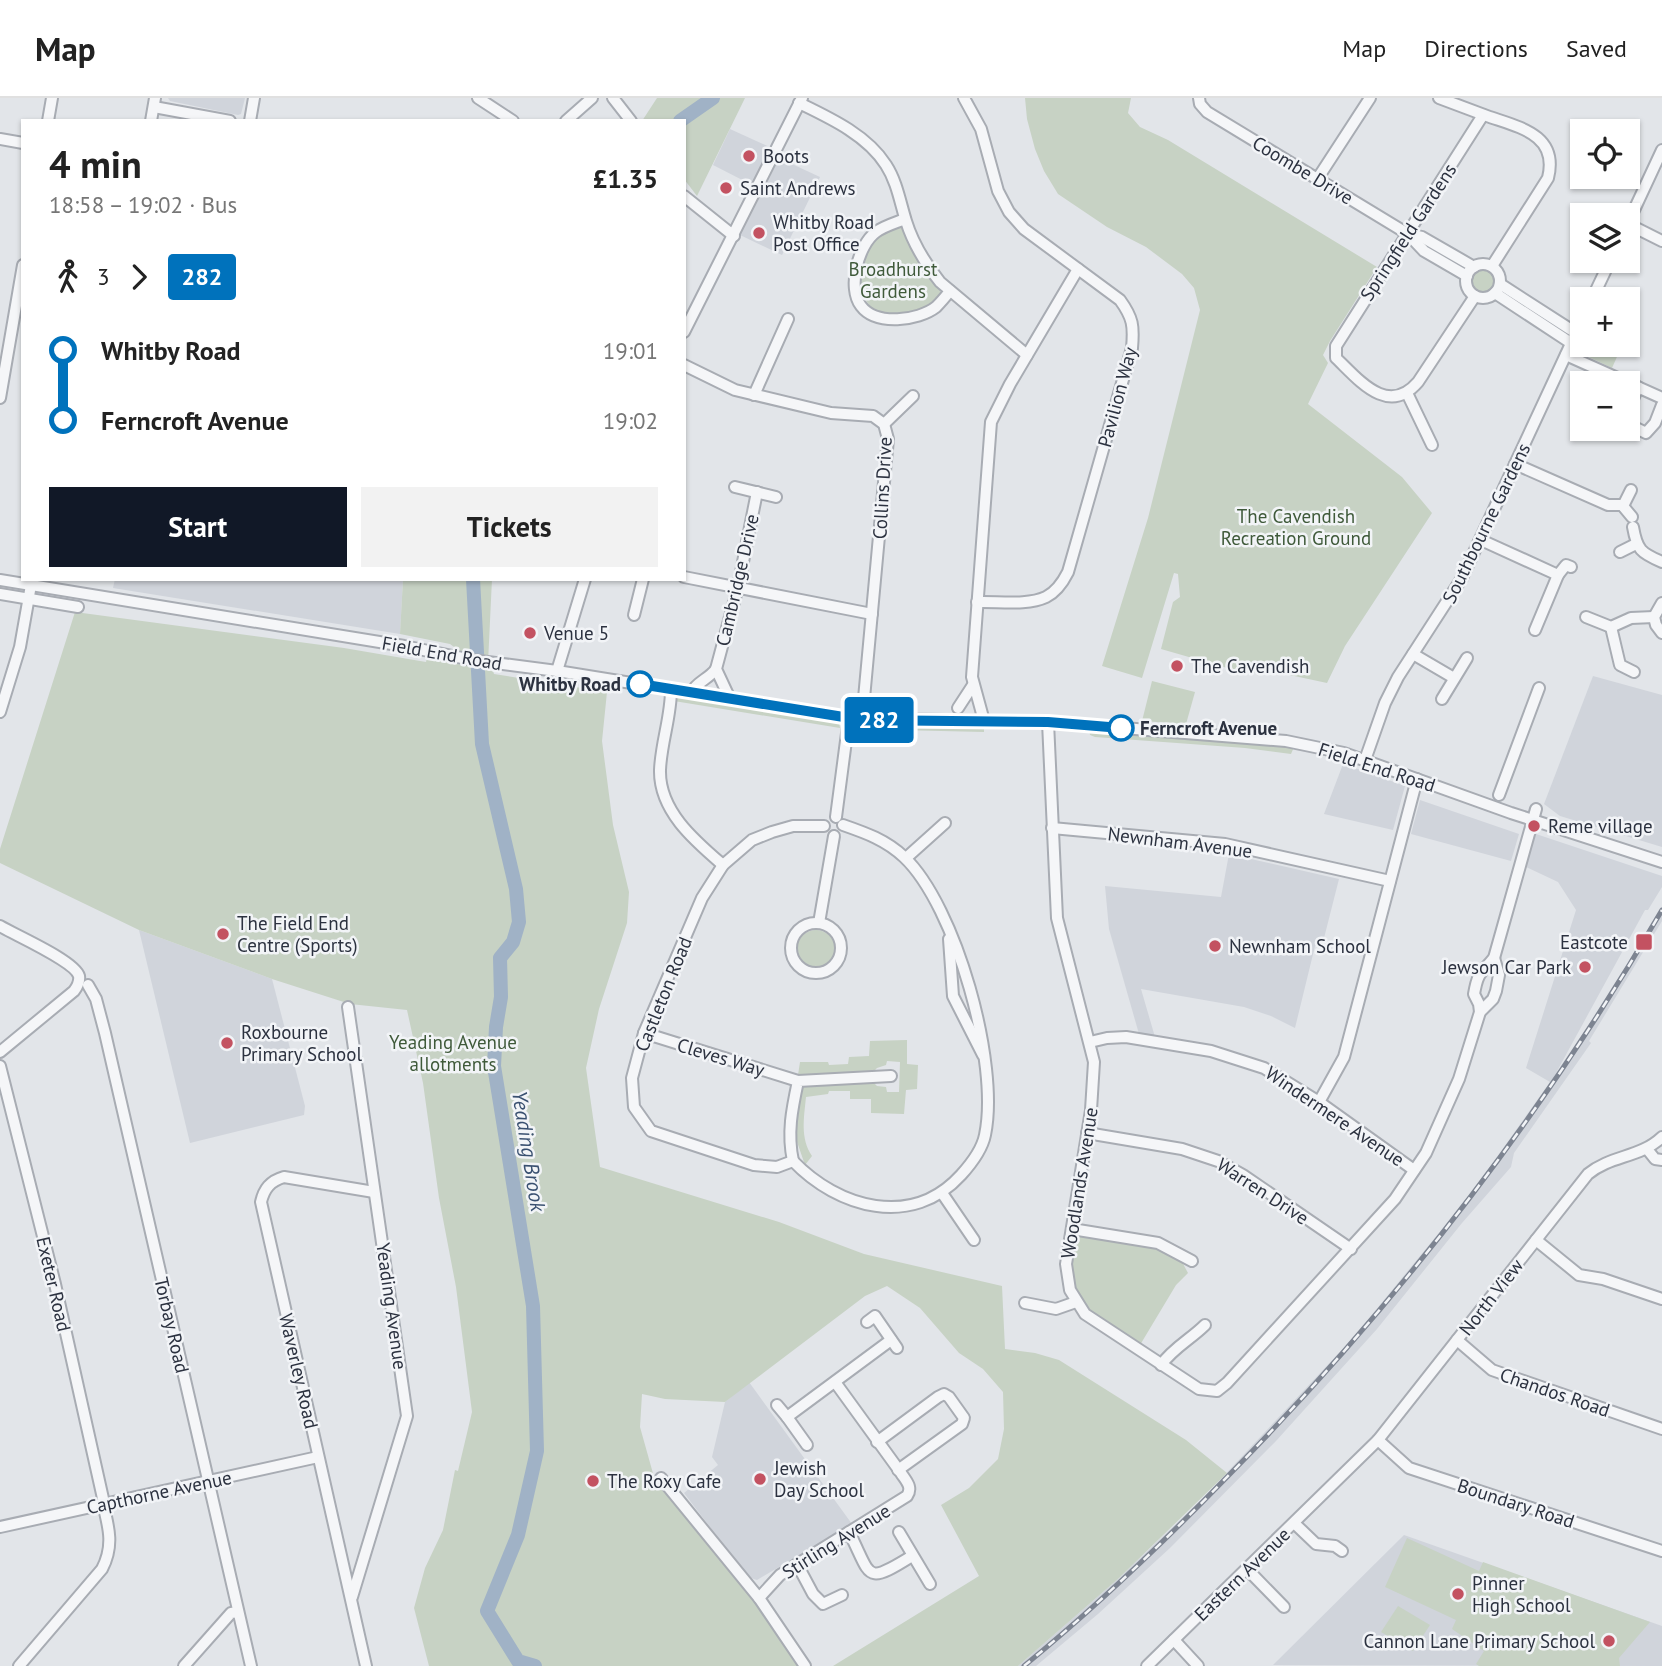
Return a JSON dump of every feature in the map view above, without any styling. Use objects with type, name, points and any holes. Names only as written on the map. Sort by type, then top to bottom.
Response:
[{"type":"street","points":[[48,119],[52,98]]},
{"type":"street","points":[[250,119],[254,98]]},
{"type":"street","points":[[478,98],[510,119]]},
{"type":"street","points":[[568,119],[592,98]]},
{"type":"street","points":[[613,98],[629,119]]},
{"type":"street","name":"Pavilion Way","points":[[964,98],[981,129],[998,191],[1009,212],[1024,229],[1120,300],[1131,315],[1134,331],[1132,348],[1068,572],[1060,586],[1045,598],[1026,601],[977,601]]},
{"type":"street","points":[[1318,178],[1370,98]]},
{"type":"street","points":[[1440,98],[1531,132],[1544,144],[1550,165],[1548,178],[1492,266]]},
{"type":"street","points":[[686,328],[800,101],[846,128],[876,151],[893,178],[905,219],[923,260],[940,282],[1027,355]]},
{"type":"street","name":"Coombe Drive","points":[[1199,101],[1207,112],[1408,234],[1424,251],[1471,271]]},
{"type":"street","points":[[155,103],[222,119]]},
{"type":"street","name":"Springfield Gardens","points":[[1407,393],[1385,396],[1373,391],[1336,358],[1334,350],[1483,115]]},
{"type":"street","points":[[0,139],[21,143]]},
{"type":"street","points":[[1637,203],[1662,150]]},
{"type":"street","points":[[686,198],[734,236]]},
{"type":"street","points":[[905,219],[875,233],[862,246],[856,279],[856,294],[860,305],[868,313],[879,317],[921,315],[936,307],[950,291]]},
{"type":"street","points":[[1640,229],[1662,241]]},
{"type":"street","points":[[1483,264],[1492,266],[1499,274],[1497,288],[1485,298],[1475,296],[1468,287],[1471,271],[1483,264]]},
{"type":"street","points":[[984,721],[973,685],[989,436],[997,410],[1078,270]]},
{"type":"street","points":[[0,398],[21,278]]},
{"type":"street","points":[[1497,288],[1570,335]]},
{"type":"street","points":[[1432,445],[1407,393],[1419,382],[1475,296]]},
{"type":"street","points":[[754,395],[788,319]]},
{"type":"street","name":"Southbourne Gardens","points":[[1365,760],[1385,703],[1398,677],[1446,605],[1481,540],[1570,346]]},
{"type":"street","points":[[1566,355],[1602,371]]},
{"type":"street","name":"Collins Drive","points":[[686,366],[735,390],[831,413],[873,416],[884,425],[888,439],[862,720]]},
{"type":"street","points":[[1640,387],[1662,398]]},
{"type":"street","points":[[884,425],[913,396]]},
{"type":"street","points":[[1640,430],[1646,433],[1655,423],[1662,405]]},
{"type":"street","points":[[1516,464],[1608,505],[1623,506]]},
{"type":"street","points":[[735,486],[776,497]]},
{"type":"street","points":[[1623,506],[1631,490]]},
{"type":"street","name":"Cambridge Drive","points":[[691,694],[694,687],[716,669],[738,587],[757,492]]},
{"type":"street","points":[[1623,506],[1632,522],[1636,544],[1644,554],[1662,562]]},
{"type":"street","points":[[1481,540],[1558,575]]},
{"type":"street","points":[[1620,552],[1636,544]]},
{"type":"street","points":[[1535,629],[1558,575],[1563,567],[1571,567]]},
{"type":"street","points":[[686,577],[872,614]]},
{"type":"street","name":"Field End Road","points":[[0,580],[404,646],[476,661],[557,671],[862,720],[1048,722],[1286,741],[1321,747],[1365,760],[1532,820],[1662,862]]},
{"type":"street","points":[[557,671],[584,581]]},
{"type":"street","points":[[634,615],[642,581]]},
{"type":"street","points":[[0,712],[20,647],[31,585]]},
{"type":"street","points":[[0,594],[78,607]]},
{"type":"street","points":[[1662,603],[1654,617],[1662,633]]},
{"type":"street","points":[[1586,617],[1611,627],[1631,618],[1654,617]]},
{"type":"street","points":[[1611,627],[1620,665],[1634,672]]},
{"type":"street","points":[[1413,654],[1454,678]]},
{"type":"street","points":[[1443,699],[1467,658]]},
{"type":"street","name":"Cambridge Drive","points":[[716,669],[730,699]]},
{"type":"street","points":[[958,708],[973,685]]},
{"type":"street","points":[[1499,795],[1539,688]]},
{"type":"street","points":[[671,690],[660,770],[661,787],[677,820],[723,866]]},
{"type":"street","points":[[849,718],[840,821],[841,833],[834,836],[826,832],[824,826],[828,819],[840,821],[880,838],[905,858],[922,878],[957,949],[977,1012],[984,1058],[987,1097],[985,1136],[969,1166],[942,1193],[893,1208],[874,1206],[838,1195],[806,1175],[793,1161],[789,1144],[789,1124],[797,1081],[891,1076]]},
{"type":"street","name":"Woodlands Avenue","points":[[1048,722],[1057,918],[1094,1062],[1087,1133],[1066,1264],[1067,1278],[1076,1302]]},
{"type":"street","points":[[1319,1102],[1344,1057],[1417,779]]},
{"type":"street","points":[[1480,1012],[1493,999],[1496,991],[1499,975],[1494,958],[1536,809]]},
{"type":"street","points":[[905,858],[945,823]]},
{"type":"street","name":"Castleton Road","points":[[793,1161],[776,1167],[754,1165],[651,1131],[634,1107],[632,1078],[644,1032],[702,898],[723,866],[752,840],[772,832],[793,826],[824,826]]},
{"type":"street","name":"Newnham Avenue","points":[[1052,828],[1225,844],[1390,881]]},
{"type":"street","points":[[819,923],[834,836]]},
{"type":"street","points":[[819,923],[835,931],[841,952],[833,967],[827,971],[813,973],[800,968],[794,961],[790,945],[797,931],[803,926],[819,923]]},
{"type":"street","points":[[944,923],[949,941],[953,996],[984,1058]]},
{"type":"street","name":"Torbay Road","points":[[0,926],[68,963],[96,999],[251,1666]]},
{"type":"street","points":[[1026,1303],[1056,1309],[1076,1302],[1085,1314],[1199,1389],[1217,1391],[1395,1199],[1426,1153],[1460,1079],[1480,1012],[1474,995],[1481,970],[1494,958]]},
{"type":"street","points":[[0,1052],[84,983]]},
{"type":"street","name":"Yeading Avenue","points":[[348,1007],[408,1416],[351,1598]]},
{"type":"street","name":"Cleves Way","points":[[644,1032],[797,1081]]},
{"type":"street","name":"Windermere Avenue","points":[[1090,1042],[1126,1037],[1211,1051],[1264,1068],[1319,1102],[1415,1170]]},
{"type":"street","name":"Exeter Road","points":[[0,1066],[55,1284],[111,1542],[109,1555],[102,1569],[19,1666]]},
{"type":"street","name":"Warren Drive","points":[[1087,1133],[1182,1149],[1218,1161],[1243,1175],[1351,1249]]},
{"type":"street","name":"North View","points":[[1336,1482],[1378,1440],[1588,1174],[1600,1164],[1647,1149],[1662,1137]]},
{"type":"street","points":[[1647,1149],[1656,1159],[1662,1160]]},
{"type":"street","name":"Waverley Road","points":[[366,1666],[261,1202],[268,1186],[275,1179],[284,1177],[374,1192]]},
{"type":"street","points":[[942,1193],[974,1240]]},
{"type":"street","points":[[1072,1229],[1158,1243],[1192,1261]]},
{"type":"street","points":[[1536,1240],[1579,1275],[1602,1279],[1662,1299]]},
{"type":"street","points":[[787,1417],[894,1344],[875,1316],[867,1322]]},
{"type":"street","points":[[1161,1365],[1179,1345],[1189,1341],[1205,1325]]},
{"type":"street","name":"Chandos Road","points":[[1457,1340],[1492,1370],[1662,1429]]},
{"type":"street","name":"Stirling Avenue","points":[[759,1598],[780,1574],[908,1496],[910,1487],[835,1382]]},
{"type":"street","points":[[877,1442],[938,1397],[944,1394],[949,1397],[964,1418],[962,1424],[898,1470]]},
{"type":"street","points":[[776,1405],[807,1445]]},
{"type":"street","name":"Boundary Road","points":[[1378,1440],[1409,1468],[1662,1550]]},
{"type":"street","name":"Capthorne Avenue","points":[[0,1527],[318,1457]]},
{"type":"street","points":[[661,1478],[759,1598],[805,1666]]},
{"type":"street","name":"Eastern Avenue","points":[[1147,1666],[1336,1482]]},
{"type":"street","points":[[1294,1523],[1316,1544],[1335,1546],[1342,1550]]},
{"type":"street","points":[[849,1532],[869,1572],[876,1575],[912,1556]]},
{"type":"street","points":[[899,1532],[930,1584]]},
{"type":"street","points":[[341,1557],[363,1562]]},
{"type":"street","points":[[797,1564],[813,1594],[823,1604],[842,1595]]},
{"type":"street","points":[[1247,1569],[1284,1607]]},
{"type":"street","points":[[184,1666],[231,1613],[238,1612]]},
{"type":"street","points":[[1174,1640],[1198,1666]]},
{"type":"shaded area","points":[[168,98],[245,98],[241,114],[238,115],[170,101]]},
{"type":"shaded area","points":[[730,129],[776,150],[756,187],[713,165]]},
{"type":"shaded area","points":[[779,158],[820,177],[782,255],[740,235]]},
{"type":"shaded area","points":[[115,581],[403,581],[400,634],[113,588]]},
{"type":"shaded area","points":[[1593,676],[1662,695],[1662,847],[1560,816],[1544,804]]},
{"type":"shaded area","points":[[1351,743],[1344,764],[1405,786],[1393,830],[1324,814]]},
{"type":"shaded area","points":[[1420,800],[1519,834],[1511,861],[1411,834]]},
{"type":"shaded area","points":[[1536,834],[1662,876],[1662,887],[1648,910],[1645,910],[1556,1073],[1605,1001],[1662,907],[1662,921],[1589,1041],[1591,1043],[1514,1153],[1511,1167],[1377,1329],[1276,1441],[1170,1548],[1098,1614],[1036,1666],[1018,1666],[1119,1578],[1204,1497],[1352,1339],[1470,1195],[1550,1082],[1526,1068],[1576,910],[1558,882],[1524,866]]},
{"type":"shaded area","name":"Newnham School","points":[[1229,854],[1339,879],[1322,946],[1315,946],[1295,1028],[1244,1007],[1141,989],[1155,1037],[1139,1034],[1109,929],[1105,886],[1221,897]]},
{"type":"shaded area","name":"Roxbourne Primary School","points":[[139,930],[272,979],[305,1106],[304,1115],[190,1143]]},
{"type":"shaded area","name":"Jewish Day School","points":[[749,1382],[852,1524],[757,1580],[748,1577],[684,1493],[718,1465],[712,1457],[725,1402]]},
{"type":"shaded area","name":"Pinner High School","points":[[1404,1535],[1662,1626],[1662,1666],[1273,1665]]},
{"type":"green space","points":[[657,98],[745,98],[697,196],[686,182],[686,119],[643,119]]},
{"type":"green space","name":"The Cavendish Recreation Ground","points":[[1025,98],[1131,98],[1128,113],[1140,127],[1168,140],[1377,267],[1330,341],[1323,355],[1328,363],[1308,404],[1402,477],[1432,513],[1345,646],[1327,683],[1285,674],[1241,672],[1161,649],[1173,602],[1180,597],[1178,574],[1174,573],[1142,678],[1102,666],[1148,518],[1200,310],[1194,288],[1182,274],[1146,247],[1107,227],[1058,194],[1035,149]]},
{"type":"green space","name":"Broadhurst Gardens","points":[[900,227],[905,230],[941,287],[939,296],[926,308],[917,311],[879,313],[868,304],[862,292],[862,264],[867,251],[876,240],[887,231]]},
{"type":"green space","points":[[1483,268],[1492,272],[1496,281],[1492,290],[1483,294],[1474,290],[1470,281],[1474,272]]},
{"type":"green space","points":[[1589,357],[1617,357],[1612,368]]},
{"type":"green space","points":[[403,581],[492,581],[488,663],[472,660],[450,644],[400,634]]},
{"type":"green space","name":"Yeading Avenue allotments","points":[[75,612],[344,648],[426,662],[427,658],[493,671],[494,674],[607,692],[602,741],[613,825],[629,892],[627,923],[599,1009],[586,1068],[600,1167],[779,1222],[864,1254],[1002,1286],[1005,1349],[1059,1360],[1186,1440],[1227,1473],[1119,1578],[1018,1666],[833,1666],[979,1576],[941,1505],[969,1488],[998,1459],[1004,1429],[1003,1392],[983,1369],[959,1353],[920,1308],[887,1286],[865,1296],[725,1402],[665,1399],[642,1394],[640,1427],[654,1477],[754,1600],[800,1666],[429,1666],[414,1608],[425,1568],[443,1530],[455,1470],[458,1471],[472,1412],[456,1287],[439,1198],[423,1083],[407,1010],[350,1004],[272,979],[139,930],[0,863],[0,849]]},
{"type":"green space","points":[[1152,681],[1195,692],[1186,724],[1142,721]]},
{"type":"green space","points":[[675,695],[839,722],[840,728],[674,701]]},
{"type":"green space","points":[[856,723],[984,728],[984,732],[855,729]]},
{"type":"green space","points":[[1089,730],[1294,747],[1291,754],[1095,737],[1090,735]]},
{"type":"green space","points":[[816,930],[829,936],[835,949],[829,962],[816,968],[803,962],[797,949],[803,936]]},
{"type":"green space","points":[[907,1040],[907,1064],[918,1065],[917,1089],[906,1090],[904,1114],[871,1113],[871,1099],[850,1099],[850,1091],[829,1091],[828,1094],[806,1097],[804,1135],[812,1156],[805,1165],[795,1136],[802,1087],[805,1084],[872,1081],[877,1086],[886,1087],[887,1092],[899,1092],[900,1062],[887,1061],[886,1065],[872,1073],[798,1075],[800,1062],[848,1064],[849,1057],[869,1056],[870,1041]]},
{"type":"green space","points":[[1081,1235],[1154,1246],[1181,1260],[1188,1273],[1176,1285],[1140,1345],[1094,1315],[1077,1295],[1070,1268],[1074,1241]]},
{"type":"green space","points":[[1407,1538],[1479,1571],[1483,1562],[1650,1622],[1619,1658],[1620,1666],[1479,1666],[1476,1664],[1484,1651],[1452,1629],[1456,1620],[1385,1587]]},
{"type":"green space","points":[[1398,1606],[1430,1625],[1413,1651],[1381,1632]]},
{"type":"waterway","name":"Yeading Brook","points":[[683,119],[713,98]]},
{"type":"waterway","name":"Yeading Brook","points":[[473,581],[482,744],[516,889],[519,922],[513,942],[500,958],[501,997],[494,1066],[533,1306],[537,1451],[518,1535],[487,1611],[518,1661],[535,1666]]},
{"type":"railway","points":[[1024,1666],[1103,1597],[1204,1500],[1291,1410],[1408,1276],[1516,1135],[1567,1062],[1662,910]]},
{"type":"bus line","name":"282","points":[[640,684],[862,720],[1048,722],[1121,728]]},
{"type":"place","name":"Boots","points":[[749,156]]},
{"type":"place","name":"Saint Andrews","points":[[726,188]]},
{"type":"place","name":"Whitby Road Post Office","points":[[759,233]]},
{"type":"place","name":"Venue 5","points":[[530,633]]},
{"type":"place","name":"The Cavendish","points":[[1177,666]]},
{"type":"place","name":"Whitby Road","points":[[640,684]]},
{"type":"place","name":"Ferncroft Avenue","points":[[1121,728]]},
{"type":"place","name":"Reme village","points":[[1534,826]]},
{"type":"place","name":"The Field End Centre (Sports)","points":[[223,934]]},
{"type":"place","name":"Eastcote","points":[[1644,942]]},
{"type":"place","name":"Newnham School","points":[[1215,946]]},
{"type":"place","name":"Jewson Car Park","points":[[1585,967]]},
{"type":"place","name":"Roxbourne Primary School","points":[[227,1043]]},
{"type":"place","name":"Jewish Day School","points":[[760,1479]]},
{"type":"place","name":"The Roxy Cafe","points":[[593,1481]]},
{"type":"place","name":"Pinner High School","points":[[1458,1594]]},
{"type":"place","name":"Cannon Lane Primary School","points":[[1609,1641]]}]
